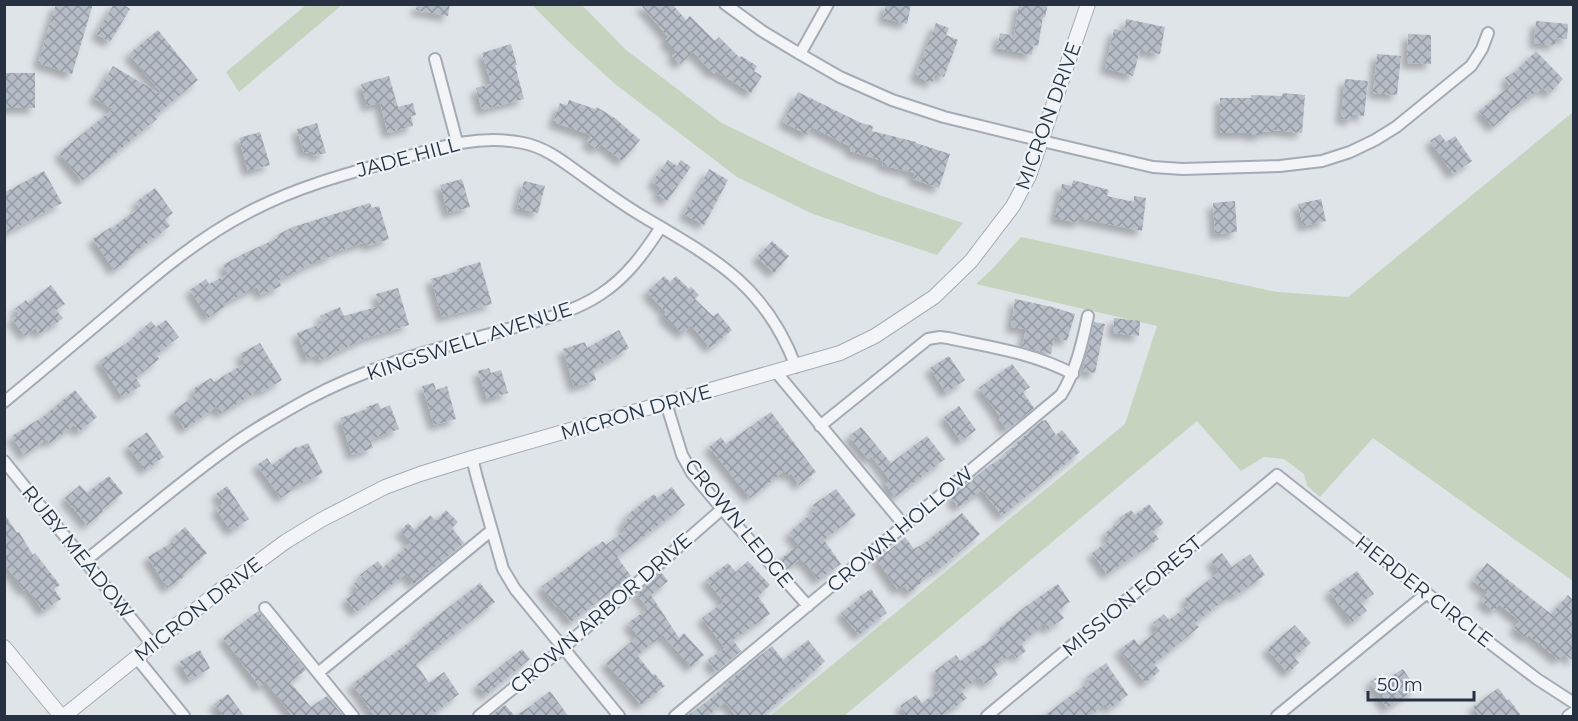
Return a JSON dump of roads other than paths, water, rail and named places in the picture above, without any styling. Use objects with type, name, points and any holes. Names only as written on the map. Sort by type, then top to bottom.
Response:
[{"type":"street","points":[[725,4],[762,31],[840,77],[892,100],[944,117],[1042,141],[1153,167],[1183,169],[1280,166],[1322,161],[1350,152],[1396,127],[1471,66],[1482,49],[1488,33]]},
{"type":"street","points":[[800,54],[828,4]]},
{"type":"street","name":"MICRON DRIVE","points":[[62,717],[152,644],[285,542],[321,520],[385,487],[472,458],[840,353],[874,336],[934,297],[987,242],[1013,206],[1029,176],[1088,4]]},
{"type":"street","points":[[435,59],[457,142]]},
{"type":"street","name":"JADE HILL","points":[[4,402],[168,265],[201,240],[247,213],[294,191],[334,177],[457,142],[499,140],[526,144],[551,153],[621,203],[722,265],[739,279],[768,312],[780,330],[796,366]]},
{"type":"street","name":"KINGSWELL AVENUE","points":[[85,561],[228,447],[307,399],[369,371],[433,350],[554,316],[587,302],[602,294],[629,271],[641,258],[661,227]]},
{"type":"street","name":"CROWN HOLLOW","points":[[675,717],[1061,395],[1073,374],[1088,316]]},
{"type":"street","points":[[820,426],[928,339],[948,338],[1025,356],[1053,363],[1073,374]]},
{"type":"street","points":[[776,372],[904,525]]},
{"type":"street","name":"CROWN LEDGE","points":[[666,403],[682,455],[692,473],[808,606]]},
{"type":"street","points":[[472,458],[503,569],[515,589],[619,717]]},
{"type":"street","name":"RUBY MEADOW","points":[[4,461],[152,644]]},
{"type":"street","name":"HERDER CIRCLE","points":[[1278,475],[1537,679],[1574,703]]},
{"type":"street","name":"MISSION FOREST","points":[[987,717],[1278,475]]},
{"type":"street","name":"CROWN ARBOR DRIVE","points":[[479,717],[563,648],[722,509]]},
{"type":"street","points":[[318,673],[492,530]]},
{"type":"street","points":[[1277,717],[1427,593]]},
{"type":"street","points":[[265,608],[352,717]]},
{"type":"street","points":[[4,647],[62,717]]},
{"type":"street","points":[[136,657],[184,717]]},
{"type":"street","points":[[1568,717],[1574,712]]}]
